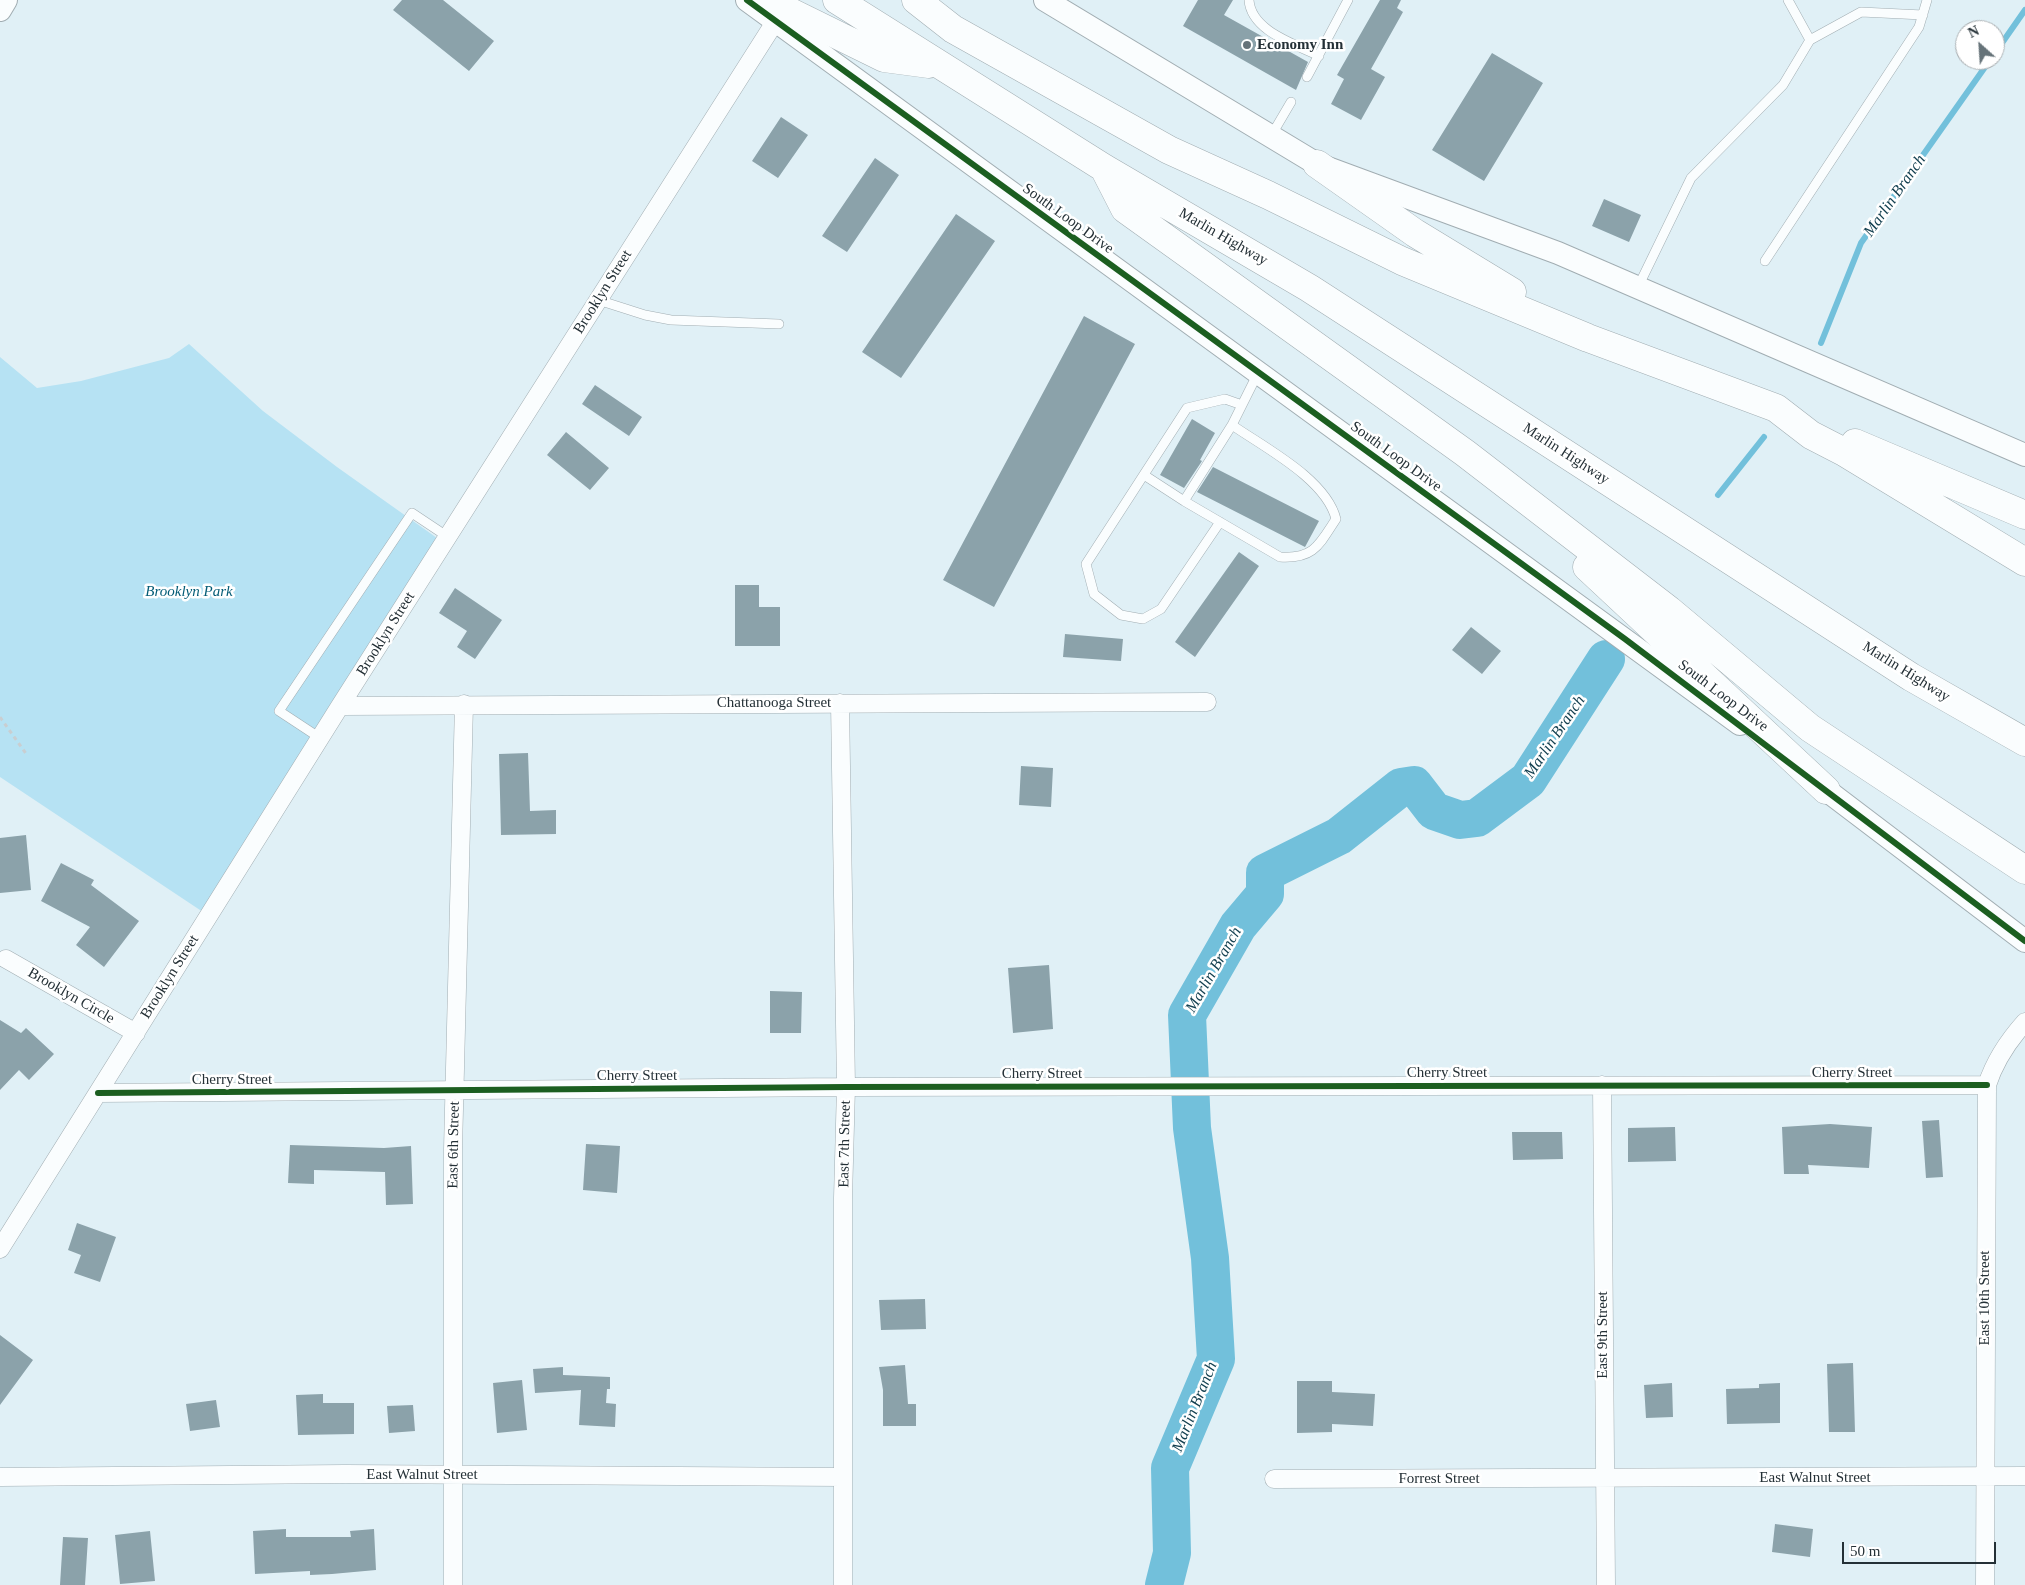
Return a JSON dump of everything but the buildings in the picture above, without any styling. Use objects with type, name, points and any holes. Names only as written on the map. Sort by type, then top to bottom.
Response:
[{"type":"highway","name":"Marlin Highway","points":[[836,0],[1104,168],[1309,288],[1912,677],[2025,742]]},
{"type":"highway","points":[[916,0],[953,29],[1169,150],[1268,195],[1402,261],[1588,338],[1776,408],[2025,515]]},
{"type":"highway","points":[[770,11],[884,58],[938,65]]},
{"type":"highway","points":[[1317,164],[1415,233],[1588,338]]},
{"type":"highway","points":[[1104,168],[1125,209],[1465,454],[1668,610],[1810,728],[2025,870]]},
{"type":"highway","points":[[1776,408],[1811,435],[1844,452],[2025,562]]},
{"type":"highway","points":[[1465,454],[1826,790]]},
{"type":"street","points":[[0,10],[6,0]]},
{"type":"street","name":"South Loop Drive","points":[[747,0],[770,11],[1258,372],[1632,644],[2025,941]]},
{"type":"street","points":[[1045,0],[1317,164],[1558,253],[2025,455]]},
{"type":"street","name":"Brooklyn Street","points":[[0,1249],[340,706],[598,300],[770,11]]},
{"type":"street","name":"Chattanooga Street","points":[[340,706],[840,703],[973,705],[1207,702]]},
{"type":"street","name":"East 7th Street","points":[[840,703],[846,1087],[843,1198],[844,1585]]},
{"type":"street","name":"East 6th Street","points":[[453,1585],[455,1090],[464,704]]},
{"type":"street","name":"Brooklyn Circle","points":[[6,959],[136,1033]]},
{"type":"street","name":"East 10th Street","points":[[1986,1585],[1984,1476],[1987,1085],[1993,1068],[2008,1042],[2025,1022]]},
{"type":"street","name":"East 9th Street","points":[[1602,1085],[1606,1585]]},
{"type":"street","name":"Cherry Street","points":[[98,1093],[846,1087],[1987,1085]]},
{"type":"street","name":"East Walnut Street","points":[[0,1477],[843,1476]]},
{"type":"street","name":"East Walnut Street","points":[[1604,1479],[2025,1476]]},
{"type":"street","name":"Forrest Street","points":[[1274,1479],[1604,1479]]},
{"type":"lane","points":[[1249,0],[1249,9],[1255,20],[1280,36],[1319,56]]},
{"type":"lane","points":[[1307,77],[1348,0]]},
{"type":"lane","points":[[1788,0],[1810,40]]},
{"type":"lane","points":[[1765,261],[1919,27],[1927,0]]},
{"type":"lane","points":[[1638,287],[1691,178],[1783,85],[1810,40],[1861,12],[1923,15]]},
{"type":"lane","points":[[1271,136],[1291,102]]},
{"type":"lane","points":[[598,300],[645,315],[671,320],[778,324]]},
{"type":"lane","points":[[1184,501],[1232,425],[1258,372]]},
{"type":"lane","points":[[1220,522],[1161,609],[1143,619],[1121,615],[1094,594],[1086,564],[1187,408],[1225,399],[1242,405]]},
{"type":"lane","points":[[1144,475],[1184,501],[1280,557],[1299,558],[1317,548],[1336,519],[1333,508],[1320,490],[1302,473],[1232,425]]},
{"type":"lane","points":[[320,738],[279,710],[412,513],[448,537]]},
{"type":"path","points":[[0,717],[27,755]]},
{"type":"green space","name":"Brooklyn Park","points":[[189,344],[263,411],[337,467],[444,543],[209,916],[0,777],[0,357],[37,388],[81,381],[169,358]]},
{"type":"waterway","name":"Marlin Branch","points":[[2005,39],[2025,10]]},
{"type":"waterway","name":"Marlin Branch","points":[[1821,343],[1861,243],[1983,70]]},
{"type":"waterway","name":"Marlin Branch","points":[[1718,495],[1764,437]]},
{"type":"waterway","name":"Marlin Branch","points":[[1164,1585],[1172,1553],[1170,1468],[1216,1359],[1210,1258],[1192,1128],[1187,1015],[1238,926],[1265,894],[1265,873],[1339,836],[1401,787],[1414,785],[1434,811],[1460,820],[1477,818],[1528,780],[1606,659]]},
{"type":"cycle path","points":[[747,0],[1625,639],[2025,941]]},
{"type":"cycle path","points":[[98,1093],[846,1087],[1987,1085]]},
{"type":"place","name":"Economy Inn","points":[[1247,45]]}]
